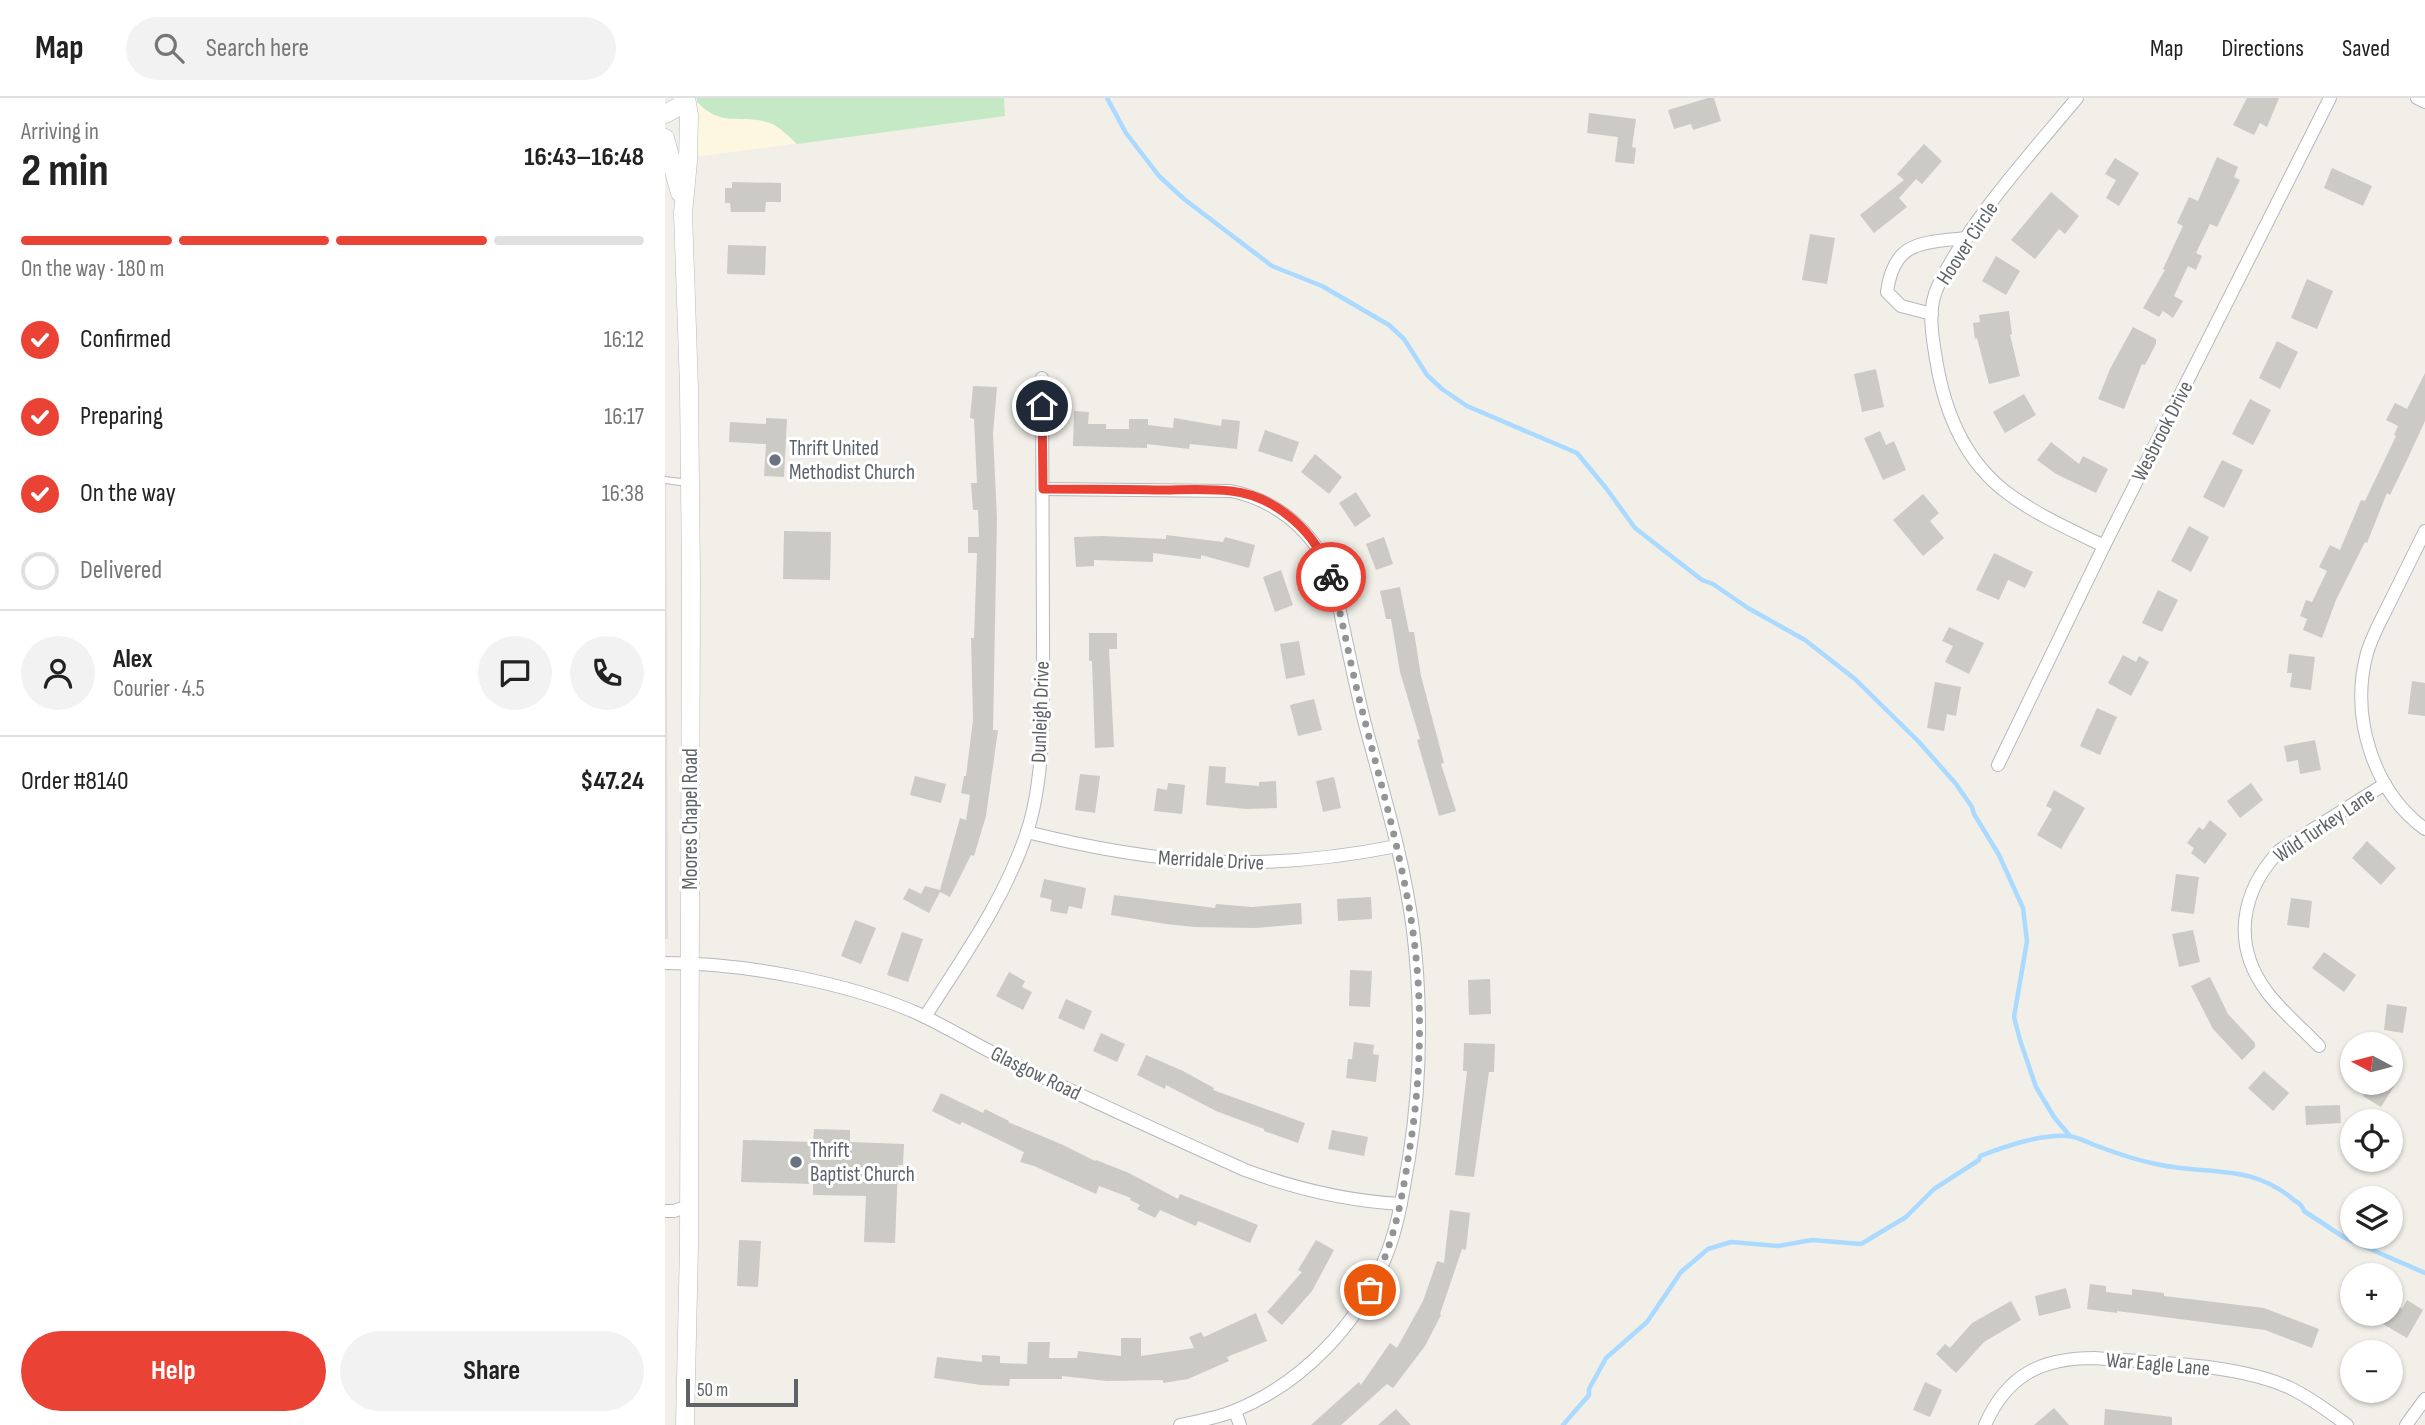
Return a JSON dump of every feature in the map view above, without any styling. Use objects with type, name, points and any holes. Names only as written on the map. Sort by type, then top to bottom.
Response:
[{"type":"main road","points":[[665,114],[680,106],[686,98]]},
{"type":"main road","points":[[683,213],[689,150],[686,98]]},
{"type":"main road","points":[[665,138],[683,213]]},
{"type":"main road","name":"Moores Chapel Road","points":[[683,213],[690,484],[690,964],[685,1425]]},
{"type":"street","name":"Hoover Circle","points":[[2077,98],[1967,238],[1937,288],[1930,325],[1941,388],[1954,425],[1971,457],[2005,492],[2104,546]]},
{"type":"street","name":"Wesbrook Drive","points":[[1998,765],[2104,546],[2330,98]]},
{"type":"street","points":[[2417,98],[2425,102]]},
{"type":"street","points":[[1932,314],[1901,306],[1887,292],[1890,274],[1901,253],[1927,242],[1967,238]]},
{"type":"street","name":"Dunleigh Drive","points":[[925,1017],[995,908],[1027,832],[1041,741],[1042,379]]},
{"type":"street","points":[[1043,489],[1231,491],[1261,499],[1297,523],[1322,554],[1327,565],[1397,846],[1413,930],[1419,1027],[1414,1128],[1401,1204],[1378,1274],[1349,1322],[1313,1360],[1288,1380],[1235,1410],[1180,1425]]},
{"type":"street","points":[[2425,531],[2373,636],[2362,678],[2366,737],[2371,756],[2398,804],[2425,829]]},
{"type":"street","name":"Wild Turkey Lane","points":[[2319,1046],[2268,993],[2255,974],[2248,954],[2245,932],[2249,900],[2256,881],[2280,850],[2385,784]]},
{"type":"street","name":"Merridale Drive","points":[[1027,832],[1113,852],[1208,863],[1287,862],[1333,858],[1397,846]]},
{"type":"street","name":"Glasgow Road","points":[[665,963],[773,972],[880,1000],[925,1017],[1010,1062],[1245,1170],[1283,1184],[1323,1194],[1367,1202],[1401,1204]]},
{"type":"street","points":[[665,1211],[688,1206]]},
{"type":"street","name":"War Eagle Lane","points":[[1985,1425],[1994,1406],[2021,1377],[2039,1366],[2057,1360],[2083,1358],[2220,1370],[2253,1376],[2298,1392],[2347,1425]]},
{"type":"street","points":[[2406,1425],[2425,1399]]},
{"type":"street","points":[[1235,1410],[1240,1425]]},
{"type":"lane","points":[[665,480],[690,484]]},
{"type":"shaded area","points":[[697,98],[1004,98],[1005,116],[695,157]]},
{"type":"shaded area","points":[[666,474],[668,939],[665,939]]},
{"type":"green space","points":[[697,98],[1004,98],[1005,116],[797,144],[770,123],[715,115],[697,102]]},
{"type":"building","points":[[1714,98],[1721,121],[1693,130],[1691,124],[1674,129],[1668,110]]},
{"type":"building","points":[[2247,98],[2279,98],[2267,127],[2260,123],[2254,135],[2233,125]]},
{"type":"building","points":[[1589,113],[1636,119],[1632,147],[1636,148],[1634,164],[1615,162],[1618,137],[1587,133]]},
{"type":"building","points":[[1924,144],[1942,161],[1922,184],[1916,179],[1899,198],[1907,207],[1874,233],[1860,215],[1904,180],[1897,174]]},
{"type":"building","points":[[2217,157],[2238,167],[2234,177],[2240,180],[2217,227],[2210,224],[2196,253],[2202,256],[2196,270],[2188,266],[2174,296],[2183,301],[2173,318],[2163,311],[2159,317],[2143,308],[2165,270],[2163,269],[2183,226],[2177,223],[2189,197],[2198,201]]},
{"type":"building","points":[[2115,158],[2139,173],[2119,206],[2106,198],[2116,180],[2105,174]]},
{"type":"building","points":[[2332,168],[2372,186],[2363,206],[2324,188]]},
{"type":"building","points":[[732,182],[781,183],[781,202],[766,202],[765,212],[731,212],[730,203],[725,203],[725,188],[732,188]]},
{"type":"building","points":[[2051,192],[2079,216],[2065,234],[2059,229],[2035,259],[2011,240]]},
{"type":"building","points":[[1810,234],[1835,238],[1827,284],[1802,280]]},
{"type":"building","points":[[728,245],[766,246],[765,275],[727,274]]},
{"type":"building","points":[[1996,256],[2020,271],[2006,295],[1982,281]]},
{"type":"building","points":[[2307,279],[2333,291],[2317,329],[2291,318]]},
{"type":"building","points":[[2009,311],[2010,335],[2020,376],[1989,384],[1977,338],[1975,339],[1973,323],[1980,322],[1979,315]]},
{"type":"building","points":[[2133,327],[2156,339],[2156,344],[2145,365],[2142,364],[2124,409],[2098,399],[2110,369]]},
{"type":"building","points":[[2277,341],[2298,352],[2280,389],[2259,378]]},
{"type":"building","points":[[1876,369],[1884,407],[1862,412],[1854,374]]},
{"type":"building","points":[[2425,373],[2425,421],[2407,460],[2390,495],[2387,493],[2367,543],[2365,542],[2336,600],[2322,638],[2303,630],[2307,619],[2300,616],[2306,600],[2312,602],[2327,571],[2319,567],[2330,545],[2340,550],[2361,500],[2365,501],[2396,436],[2394,435],[2398,426],[2386,420],[2395,403],[2407,409]]},
{"type":"building","points":[[973,386],[997,387],[993,434],[997,518],[993,730],[998,730],[986,816],[974,856],[971,855],[950,897],[940,892],[929,913],[903,899],[909,888],[921,894],[925,886],[940,890],[960,818],[966,820],[970,795],[961,793],[966,776],[973,720],[971,638],[974,638],[977,553],[968,553],[968,537],[979,537],[978,510],[973,510],[971,483],[977,483],[974,419],[970,418]]},
{"type":"building","points":[[2024,394],[2036,415],[2005,433],[1993,412]]},
{"type":"building","points":[[2250,399],[2271,410],[2253,445],[2232,434]]},
{"type":"building","points":[[1074,411],[1089,412],[1088,424],[1106,424],[1106,429],[1129,429],[1129,419],[1148,419],[1148,425],[1173,428],[1174,418],[1221,426],[1222,419],[1240,421],[1237,449],[1190,444],[1189,449],[1147,444],[1147,448],[1073,446]]},
{"type":"building","name":"Thrift United Methodist Church","points":[[766,418],[787,419],[784,477],[764,476],[766,444],[729,442],[730,422],[766,424]]},
{"type":"building","points":[[1265,430],[1299,442],[1292,462],[1258,451]]},
{"type":"building","points":[[1880,431],[1886,445],[1894,441],[1906,470],[1883,480],[1864,438]]},
{"type":"building","points":[[2051,442],[2079,464],[2083,456],[2108,469],[2096,493],[2056,474],[2037,460]]},
{"type":"building","points":[[1315,454],[1342,477],[1329,494],[1301,472]]},
{"type":"building","points":[[2222,460],[2243,470],[2224,508],[2203,497]]},
{"type":"building","points":[[1356,492],[1371,516],[1355,527],[1339,503]]},
{"type":"building","points":[[1923,494],[1939,513],[1930,521],[1944,538],[1923,556],[1893,520]]},
{"type":"building","points":[[2189,526],[2209,537],[2191,572],[2171,561]]},
{"type":"building","points":[[784,531],[831,532],[830,580],[783,579]]},
{"type":"building","points":[[1166,535],[1223,542],[1225,537],[1255,545],[1249,568],[1201,555],[1201,559],[1153,553],[1153,562],[1094,560],[1094,566],[1076,567],[1074,537],[1166,539]]},
{"type":"building","points":[[1384,537],[1393,564],[1376,570],[1366,544]]},
{"type":"building","points":[[1994,553],[2033,572],[2025,588],[2008,580],[1999,600],[1976,590]]},
{"type":"building","points":[[1281,570],[1293,605],[1275,612],[1263,577]]},
{"type":"building","points":[[1400,587],[1409,632],[1414,632],[1421,676],[1444,763],[1441,764],[1456,811],[1439,816],[1400,672],[1391,619],[1386,619],[1380,591]]},
{"type":"building","points":[[2158,590],[2178,600],[2162,632],[2142,623]]},
{"type":"building","points":[[1949,627],[1984,643],[1969,674],[1945,662],[1953,646],[1942,641]]},
{"type":"building","points":[[1089,633],[1117,633],[1117,649],[1109,649],[1114,747],[1095,748]]},
{"type":"building","points":[[1299,641],[1305,675],[1286,679],[1280,644]]},
{"type":"building","points":[[2289,654],[2315,657],[2311,690],[2290,687],[2292,673],[2287,673]]},
{"type":"building","points":[[2123,655],[2136,662],[2139,656],[2149,662],[2131,696],[2108,683]]},
{"type":"building","points":[[2412,681],[2425,683],[2425,716],[2408,714]]},
{"type":"building","points":[[1935,682],[1961,687],[1956,716],[1947,714],[1944,731],[1927,728]]},
{"type":"building","points":[[1314,699],[1322,730],[1298,736],[1290,705]]},
{"type":"building","points":[[2097,708],[2117,717],[2100,755],[2080,746]]},
{"type":"building","points":[[2315,740],[2321,770],[2300,774],[2298,760],[2287,762],[2284,746]]},
{"type":"building","points":[[1209,766],[1226,767],[1225,783],[1259,786],[1259,782],[1276,781],[1277,808],[1246,809],[1206,805]]},
{"type":"building","points":[[1080,774],[1100,776],[1095,813],[1075,810]]},
{"type":"building","points":[[915,776],[946,784],[941,803],[910,795]]},
{"type":"building","points":[[1334,777],[1341,808],[1323,812],[1316,781]]},
{"type":"building","points":[[1168,783],[1185,785],[1182,814],[1154,811],[1157,788],[1167,790]]},
{"type":"building","points":[[2251,783],[2263,800],[2240,818],[2227,801]]},
{"type":"building","points":[[2054,790],[2085,808],[2061,849],[2037,835],[2052,809],[2046,806]]},
{"type":"building","points":[[2210,820],[2227,834],[2205,864],[2191,853],[2194,848],[2187,843],[2199,827],[2203,830]]},
{"type":"building","points":[[2367,841],[2396,868],[2381,885],[2352,858]]},
{"type":"building","points":[[2176,874],[2199,877],[2194,914],[2171,911]]},
{"type":"building","points":[[1044,879],[1086,888],[1082,909],[1069,906],[1067,914],[1050,911],[1052,900],[1040,897]]},
{"type":"building","points":[[1114,895],[1215,908],[1216,904],[1252,907],[1301,903],[1302,924],[1256,928],[1166,924],[1111,915]]},
{"type":"building","points":[[1371,897],[1372,919],[1338,921],[1337,899]]},
{"type":"building","points":[[2291,898],[2312,901],[2309,928],[2287,925]]},
{"type":"building","points":[[855,920],[876,928],[861,964],[841,956]]},
{"type":"building","points":[[2193,930],[2200,962],[2179,967],[2172,934]]},
{"type":"building","points":[[902,932],[923,939],[908,982],[887,975]]},
{"type":"building","points":[[2324,952],[2356,975],[2344,992],[2312,968]]},
{"type":"building","points":[[1350,970],[1372,971],[1370,1007],[1349,1006]]},
{"type":"building","points":[[1009,972],[1025,981],[1022,987],[1032,992],[1023,1010],[996,996]]},
{"type":"building","points":[[2210,977],[2228,1014],[2255,1043],[2255,1047],[2242,1060],[2213,1029],[2191,986]]},
{"type":"building","points":[[1490,979],[1491,1014],[1469,1015],[1468,980]]},
{"type":"building","points":[[1066,999],[1092,1011],[1084,1030],[1058,1018]]},
{"type":"building","points":[[2387,1004],[2407,1007],[2403,1033],[2384,1030]]},
{"type":"building","points":[[1101,1033],[1125,1044],[1117,1062],[1093,1051]]},
{"type":"building","points":[[1354,1042],[1374,1045],[1373,1054],[1379,1055],[1376,1082],[1346,1078],[1348,1059],[1352,1059]]},
{"type":"building","points":[[1464,1043],[1495,1044],[1494,1072],[1489,1072],[1474,1177],[1455,1175],[1467,1071],[1463,1071]]},
{"type":"building","points":[[1146,1055],[1183,1071],[1214,1088],[1213,1090],[1305,1123],[1298,1143],[1216,1111],[1166,1085],[1165,1089],[1137,1075]]},
{"type":"building","points":[[2264,1071],[2289,1093],[2273,1111],[2248,1088]]},
{"type":"building","points":[[941,1093],[983,1113],[985,1109],[1095,1161],[1129,1173],[1178,1199],[1180,1194],[1258,1225],[1250,1243],[1198,1221],[1196,1226],[1160,1210],[1155,1218],[1137,1209],[1140,1205],[1130,1200],[1131,1198],[1099,1186],[1096,1194],[1020,1162],[1024,1152],[962,1122],[960,1125],[932,1111]]},
{"type":"building","points":[[2363,1096],[2388,1096],[2381,1107]]},
{"type":"building","points":[[2340,1105],[2340,1123],[2306,1125],[2305,1106]]},
{"type":"building","points":[[814,1129],[850,1130],[850,1142],[904,1144],[903,1165],[898,1165],[895,1243],[864,1242],[866,1196],[813,1195],[813,1184],[741,1182],[743,1140],[813,1142]]},
{"type":"building","points":[[1332,1130],[1368,1137],[1364,1156],[1328,1149]]},
{"type":"building","points":[[1450,1210],[1470,1213],[1466,1250],[1462,1249],[1441,1315],[1425,1346],[1393,1388],[1387,1384],[1341,1425],[1311,1425],[1359,1382],[1361,1385],[1390,1343],[1397,1348],[1423,1301],[1437,1261],[1444,1263]]},
{"type":"building","points":[[739,1240],[761,1241],[758,1287],[737,1286]]},
{"type":"building","points":[[1316,1240],[1334,1250],[1312,1291],[1282,1325],[1267,1312],[1302,1272],[1298,1270]]},
{"type":"building","points":[[2090,1284],[2106,1286],[2106,1292],[2132,1295],[2132,1289],[2164,1293],[2164,1296],[2264,1308],[2319,1329],[2312,1348],[2265,1330],[2087,1309]]},
{"type":"building","points":[[2066,1288],[2071,1308],[2039,1316],[2035,1296]]},
{"type":"building","points":[[2407,1300],[2423,1310],[2407,1338],[2386,1326],[2403,1326],[2403,1307]]},
{"type":"building","points":[[2011,1301],[2021,1320],[1984,1342],[1956,1373],[1936,1354],[1945,1344],[1950,1348],[1972,1323]]},
{"type":"building","points":[[1256,1313],[1267,1341],[1227,1357],[1229,1361],[1188,1379],[1163,1383],[1163,1380],[1107,1381],[1062,1376],[1062,1379],[1010,1379],[1009,1386],[934,1378],[937,1357],[982,1362],[982,1355],[1000,1356],[1000,1363],[1027,1364],[1028,1342],[1050,1342],[1049,1358],[1077,1358],[1078,1351],[1121,1356],[1121,1338],[1141,1338],[1141,1356],[1194,1348],[1189,1337],[1201,1332],[1204,1337]]},
{"type":"building","points":[[1925,1382],[1942,1390],[1930,1417],[1913,1410]]},
{"type":"building","points":[[2054,1408],[2069,1425],[2034,1425]]},
{"type":"building","points":[[1396,1409],[1411,1425],[1378,1425]]},
{"type":"building","points":[[2105,1409],[2172,1417],[2172,1425],[2104,1425]]},
{"type":"waterway","points":[[1107,98],[1126,133],[1159,176],[1184,199],[1272,266],[1322,286],[1389,325],[1404,339],[1427,375],[1467,406],[1577,453],[1635,528],[1702,580],[1805,640],[1855,679],[1919,742],[1956,784],[1972,807],[1999,855],[2023,908],[2027,941],[2014,1017],[2036,1087],[2054,1117],[2070,1136]]},
{"type":"waterway","points":[[1563,1425],[1589,1395],[1589,1389],[1606,1358],[1647,1322],[1681,1272],[1708,1249],[1731,1242],[1778,1246],[1812,1240],[1861,1244],[1906,1217],[1934,1189],[1979,1160],[1980,1156],[2035,1139],[2073,1137],[2149,1162],[2228,1172],[2261,1180],[2277,1188],[2300,1204],[2304,1211],[2345,1238],[2425,1273]]},
{"type":"way so far","points":[[1331,577],[1397,846],[1408,898],[1416,967],[1419,1027],[1414,1128],[1398,1219],[1387,1253],[1370,1290]]},
{"type":"place","name":"Thrift United Methodist Church","points":[[775,460]]},
{"type":"place","name":"Thrift Baptist Church","points":[[796,1162]]},
{"type":"route","points":[[1042,406],[1043,489],[1231,491],[1261,499],[1287,515],[1306,533],[1322,554],[1331,577]]}]
